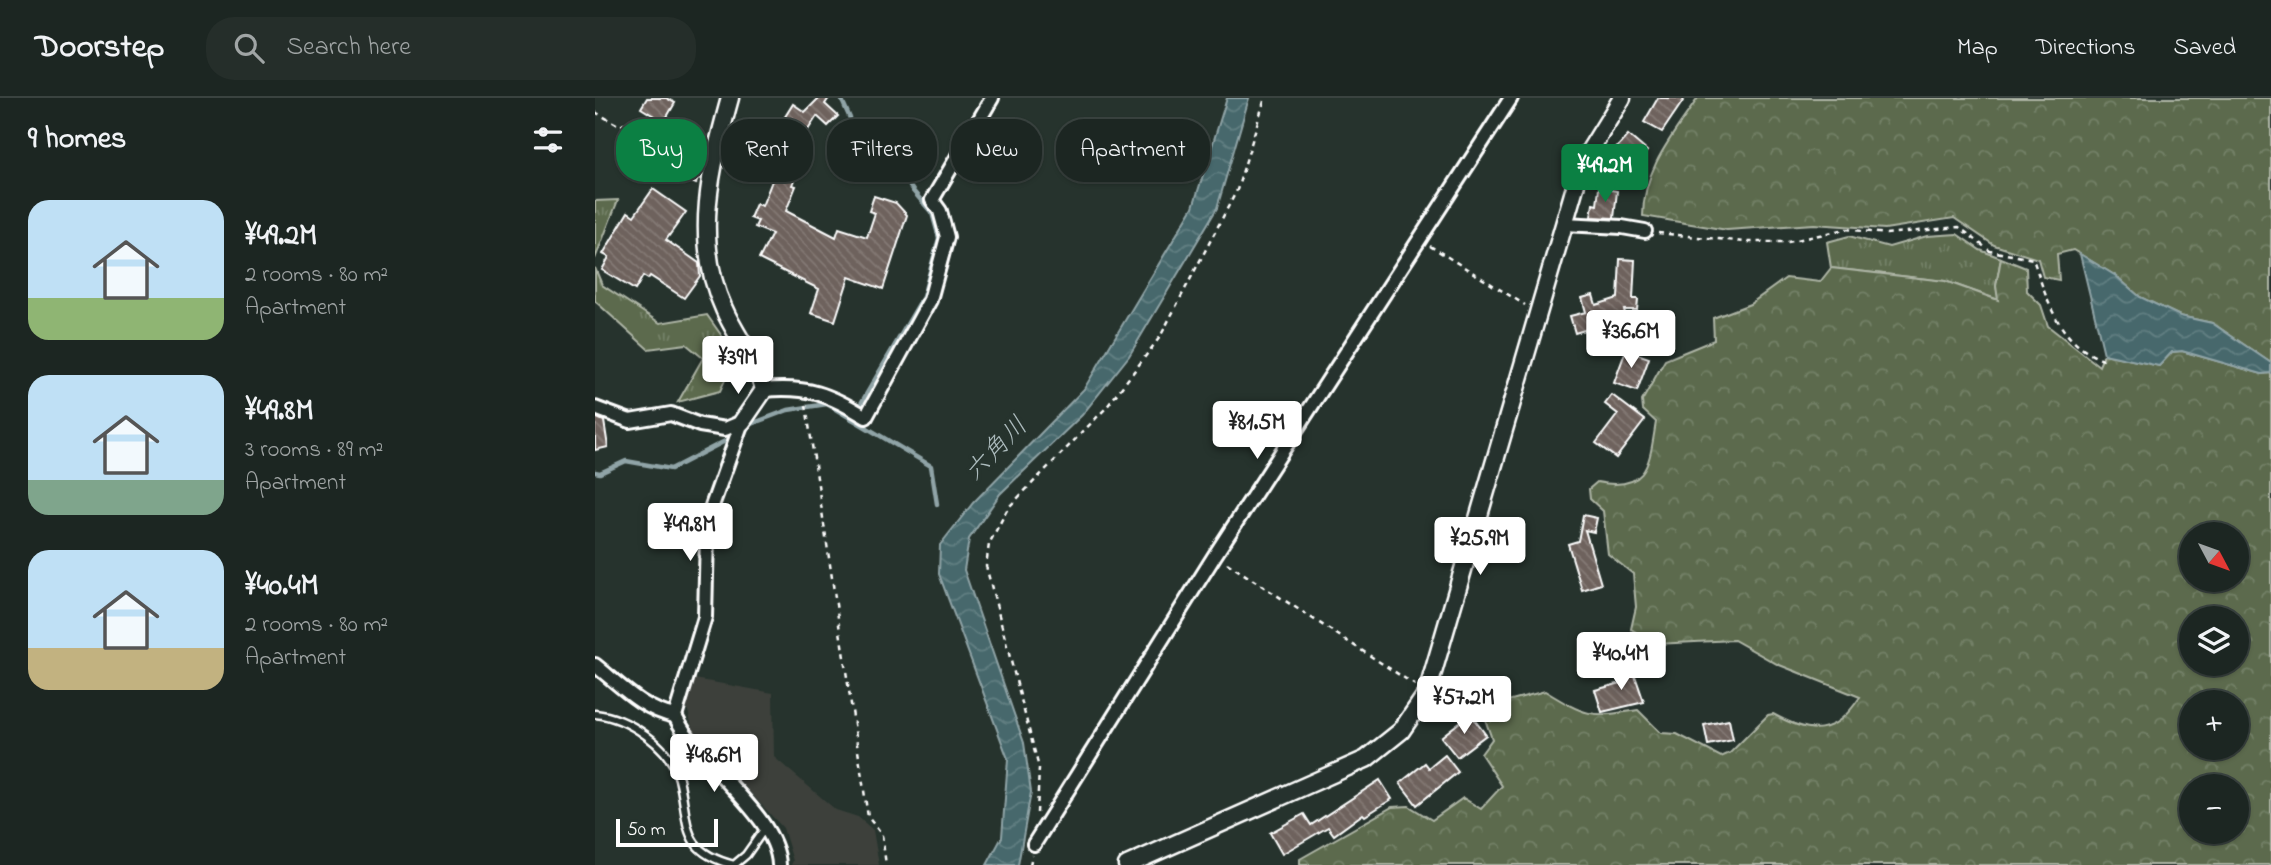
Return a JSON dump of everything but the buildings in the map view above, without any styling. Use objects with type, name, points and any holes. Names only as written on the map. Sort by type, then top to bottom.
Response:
[{"type":"street","points":[[675,716],[705,617],[707,534],[712,506],[742,422],[764,390],[760,373],[723,308],[710,267],[706,210],[713,157],[730,98]]},
{"type":"street","points":[[764,390],[782,388],[831,395],[866,417],[930,300],[947,237],[940,211],[932,200],[992,98]]},
{"type":"street","points":[[1034,844],[1215,555],[1511,98]]},
{"type":"street","points":[[1127,865],[1366,759],[1401,731],[1427,693],[1582,163],[1622,98]]},
{"type":"street","points":[[1564,224],[1622,227],[1645,232]]},
{"type":"street","points":[[595,408],[630,421],[671,414],[700,425],[725,429],[742,422]]},
{"type":"street","points":[[595,665],[639,701],[659,713],[675,716],[700,755],[767,826],[779,849],[779,865]]},
{"type":"lane","points":[[595,714],[614,716],[655,741],[679,776],[687,834],[701,852],[734,865],[746,855],[767,826]]},
{"type":"path","points":[[1037,817],[1039,768],[986,566],[989,544],[1008,508],[1106,408],[1160,337],[1237,190],[1265,98]]},
{"type":"path","points":[[595,112],[616,124]]},
{"type":"path","points":[[1645,232],[1746,242],[1788,242],[1846,229],[1885,234],[1959,227],[1990,251],[2033,259],[2054,321],[2090,356],[2106,361]]},
{"type":"path","points":[[1421,240],[1537,313]]},
{"type":"path","points":[[806,403],[868,817],[882,835],[886,865]]},
{"type":"path","points":[[1215,555],[1427,693]]},
{"type":"path","points":[[1030,865],[1034,844]]},
{"type":"shaded area","points":[[695,679],[773,693],[774,757],[836,810],[858,817],[873,830],[879,865],[791,865],[793,861],[783,828],[693,731],[687,707]]},
{"type":"green space","points":[[1698,98],[2271,98],[2271,363],[2212,323],[2180,316],[2140,297],[2116,276],[2073,250],[2057,254],[2059,280],[2043,277],[2038,259],[1994,245],[1954,218],[1885,229],[1814,224],[1727,230],[1643,216],[1644,199],[1654,168]]},
{"type":"green space","points":[[618,200],[595,259],[595,201]]},
{"type":"green space","points":[[1957,234],[1980,250],[2001,258],[1996,286],[1999,300],[1945,281],[1831,268],[1827,242],[1849,236],[1889,247],[1927,236]]},
{"type":"green space","points":[[2001,258],[2026,268],[2027,291],[2041,305],[2048,326],[2099,366],[2104,354],[2159,366],[2172,352],[2182,351],[2262,374],[2271,373],[2271,865],[1300,865],[1300,859],[1392,807],[1409,806],[1432,820],[1463,798],[1481,809],[1502,786],[1481,754],[1492,739],[1481,708],[1545,691],[1570,706],[1589,713],[1609,714],[1638,710],[1661,733],[1677,734],[1721,757],[1730,753],[1768,715],[1773,714],[1810,728],[1821,728],[1841,719],[1860,697],[1777,664],[1734,640],[1656,644],[1631,629],[1636,607],[1633,574],[1608,554],[1603,511],[1590,499],[1589,489],[1597,482],[1627,483],[1643,472],[1648,462],[1656,422],[1643,410],[1642,401],[1665,360],[1714,340],[1713,318],[1750,304],[1786,278],[1820,282],[1831,268],[1945,281],[1998,300],[1996,286]]},
{"type":"green space","points":[[595,268],[602,285],[660,323],[707,315],[736,356],[720,391],[678,402],[703,358],[686,344],[648,349],[595,301]]},
{"type":"water","points":[[1227,98],[1249,98],[1217,208],[1129,356],[1082,415],[1000,494],[969,539],[964,570],[1024,743],[1031,792],[1018,865],[987,865],[1002,837],[1008,759],[939,574],[940,545],[973,503],[1084,389],[1193,207],[1201,182],[1210,182],[1210,152]]},
{"type":"water","points":[[2080,254],[2116,276],[2140,297],[2180,316],[2212,323],[2271,363],[2271,373],[2262,374],[2182,351],[2172,352],[2159,366],[2104,354]]},
{"type":"waterway","points":[[841,98],[853,125],[880,140],[913,191],[932,213],[939,238],[923,297],[852,419]]},
{"type":"waterway","points":[[751,424],[788,410],[827,404],[931,466],[937,504]]},
{"type":"waterway","points":[[595,472],[600,473],[626,461],[671,469],[727,440]]},
{"type":"water label","name":"六角川","points":[[995,448]]}]
